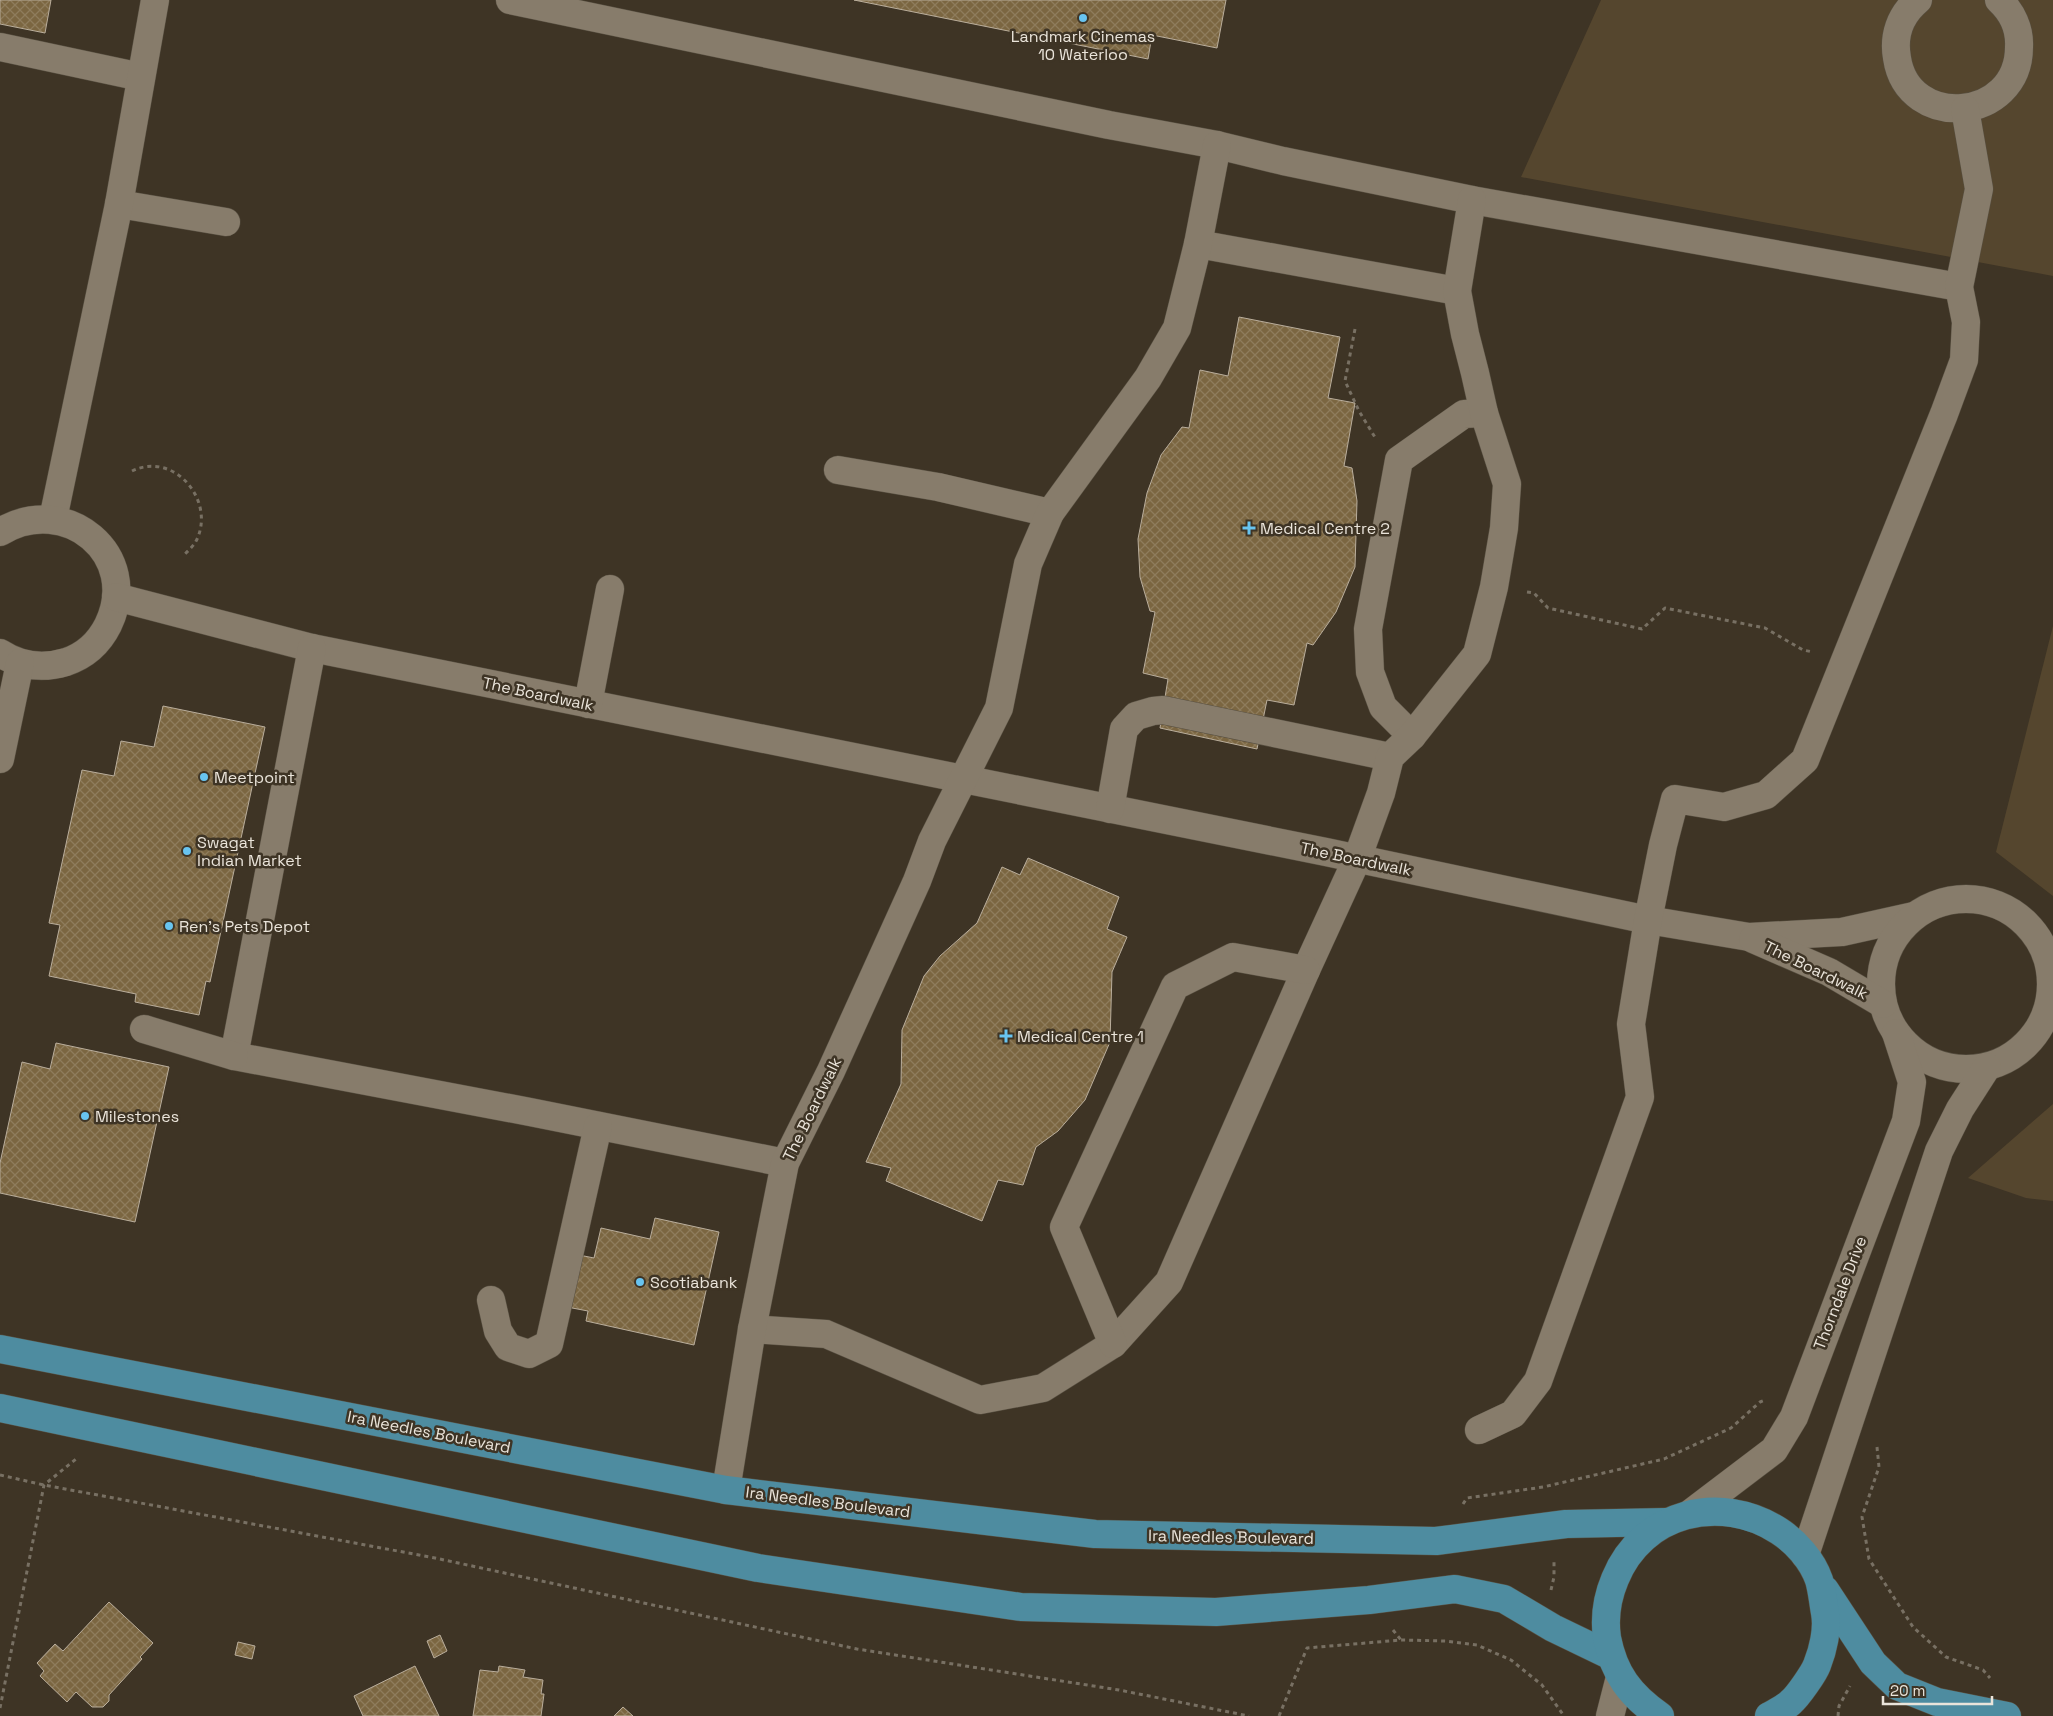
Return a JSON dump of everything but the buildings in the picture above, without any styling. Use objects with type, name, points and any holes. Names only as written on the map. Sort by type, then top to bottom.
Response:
[{"type":"main road","name":"Ira Needles Boulevard","points":[[0,1349],[726,1490],[1094,1534],[1436,1541],[1566,1524],[1678,1518],[1716,1510],[1742,1513],[1766,1522],[1788,1536],[1805,1555],[1819,1580]]},
{"type":"main road","points":[[0,1408],[758,1568],[1020,1607],[1216,1612],[1369,1600],[1455,1590],[1504,1599],[1615,1666]]},
{"type":"main road","points":[[1660,1716],[1640,1702],[1615,1666],[1605,1625],[1609,1594],[1621,1564],[1640,1540],[1678,1518]]},
{"type":"main road","points":[[1769,1716],[1792,1702],[1817,1666],[1827,1623],[1819,1580]]},
{"type":"main road","points":[[1819,1580],[1873,1663],[1897,1686],[1937,1702],[2007,1716]]},
{"type":"street","points":[[53,519],[119,204],[155,0]]},
{"type":"street","points":[[510,0],[1109,125],[1217,145],[1283,161],[1472,200],[1959,287]]},
{"type":"street","points":[[1918,0],[1909,8],[1898,26],[1895,47],[1898,68],[1908,86],[1924,100],[1944,108],[1965,109],[1984,104],[2001,92],[2013,76],[2020,56],[2020,36],[2013,17],[1999,0]]},
{"type":"street","points":[[0,46],[141,77]]},
{"type":"street","points":[[1479,1430],[1514,1414],[1538,1381],[1640,1097],[1631,1024],[1648,920],[1663,845],[1675,799],[1724,807],[1766,795],[1805,760],[1964,360],[1966,322],[1959,287],[1979,189],[1965,109]]},
{"type":"street","points":[[963,779],[999,708],[1028,564],[1050,513],[1148,378],[1177,328],[1198,244],[1217,145]]},
{"type":"street","points":[[752,1329],[826,1334],[980,1400],[1042,1388],[1113,1344],[1169,1282],[1306,970],[1357,859],[1381,793],[1390,757],[1412,736],[1477,654],[1494,588],[1504,528],[1506,484],[1484,414],[1457,291],[1472,200]]},
{"type":"street","points":[[119,204],[226,222]]},
{"type":"street","points":[[1198,244],[1457,291]]},
{"type":"street","points":[[1412,736],[1383,707],[1370,672],[1368,629],[1399,460],[1464,414],[1484,414]]},
{"type":"street","points":[[838,470],[938,487],[1050,513]]},
{"type":"street","points":[[0,532],[25,520],[53,519],[69,523],[84,531],[100,546],[108,558],[114,573],[116,597],[112,616],[104,633],[85,652],[72,660],[57,665],[37,666],[10,658],[0,760]]},
{"type":"street","points":[[588,704],[610,589]]},
{"type":"street","name":"The Boardwalk","points":[[116,597],[312,648],[1357,859],[1648,920],[1749,937],[1842,932],[1914,916]]},
{"type":"street","points":[[234,1056],[312,648]]},
{"type":"street","points":[[1110,809],[1124,729],[1136,716],[1153,711],[1163,710],[1390,757]]},
{"type":"street","name":"The Boardwalk","points":[[726,1490],[752,1329],[785,1163],[831,1071],[917,881],[932,841],[963,779]]},
{"type":"street","points":[[1973,899],[1988,902],[2010,911],[2028,926],[2050,958],[2051,990],[2048,1008],[2041,1024],[2042,1036],[2003,1061],[1987,1067],[1952,1068],[1934,1063],[1906,1045],[1896,1033],[1883,1004],[1880,987],[1882,971],[1886,956],[1902,927],[1914,916],[1928,908],[1950,901],[1973,899]]},
{"type":"street","name":"The Boardwalk","points":[[1749,937],[1829,972],[1883,1004]]},
{"type":"street","points":[[1113,1344],[1064,1228],[1175,986],[1233,957],[1306,970]]},
{"type":"street","points":[[144,1028],[234,1056],[785,1163]]},
{"type":"street","name":"Thorndale Drive","points":[[1678,1518],[1774,1450],[1794,1417],[1906,1121],[1912,1082],[1896,1033]]},
{"type":"street","points":[[1805,1555],[1939,1151],[1960,1109],[1987,1067]]},
{"type":"street","points":[[491,1300],[498,1331],[508,1347],[529,1354],[549,1344],[598,1126]]},
{"type":"street","points":[[1610,1716],[1615,1666]]},
{"type":"path","points":[[1355,329],[1345,381],[1359,411],[1377,441]]},
{"type":"path","points":[[132,471],[153,465],[168,469],[182,476],[191,486],[199,503],[200,525],[195,543],[184,555]]},
{"type":"path","points":[[1525,592],[1534,593],[1548,608],[1642,629],[1665,608],[1765,628],[1803,650],[1846,658]]},
{"type":"path","points":[[1467,1498],[1543,1487],[1664,1459],[1731,1428],[1760,1402]]},
{"type":"path","points":[[0,1708],[44,1485],[111,1431]]},
{"type":"path","points":[[1876,1438],[1880,1466],[1862,1517],[1869,1559],[1913,1627],[1946,1656],[1983,1670]]},
{"type":"path","points":[[0,1475],[44,1485],[435,1558],[857,1650],[1119,1690],[1249,1716]]},
{"type":"path","points":[[1548,1598],[1554,1577],[1554,1556]]},
{"type":"path","points":[[1279,1716],[1307,1648],[1401,1640],[1446,1641],[1477,1645],[1511,1660],[1542,1684],[1564,1716]]},
{"type":"path","points":[[1838,1716],[1839,1706],[1846,1691],[1853,1684]]},
{"type":"shaded area","points":[[1601,0],[2053,0],[2053,276],[1521,177]]},
{"type":"shaded area","points":[[2053,626],[2053,896],[1996,852]]},
{"type":"shaded area","points":[[2053,1104],[2053,1201],[2026,1198],[1968,1178]]},
{"type":"place","name":"Landmark Cinemas 10 Waterloo","points":[[1083,18]]},
{"type":"place","name":"Medical Centre 2","points":[[1249,528]]},
{"type":"place","name":"Meetpoint","points":[[204,777]]},
{"type":"place","name":"Swagat Indian Market","points":[[187,851]]},
{"type":"place","name":"Ren's Pets Depot","points":[[169,926]]},
{"type":"place","name":"Medical Centre 1","points":[[1006,1036]]},
{"type":"place","name":"Milestones","points":[[85,1116]]},
{"type":"place","name":"Scotiabank","points":[[640,1282]]}]
